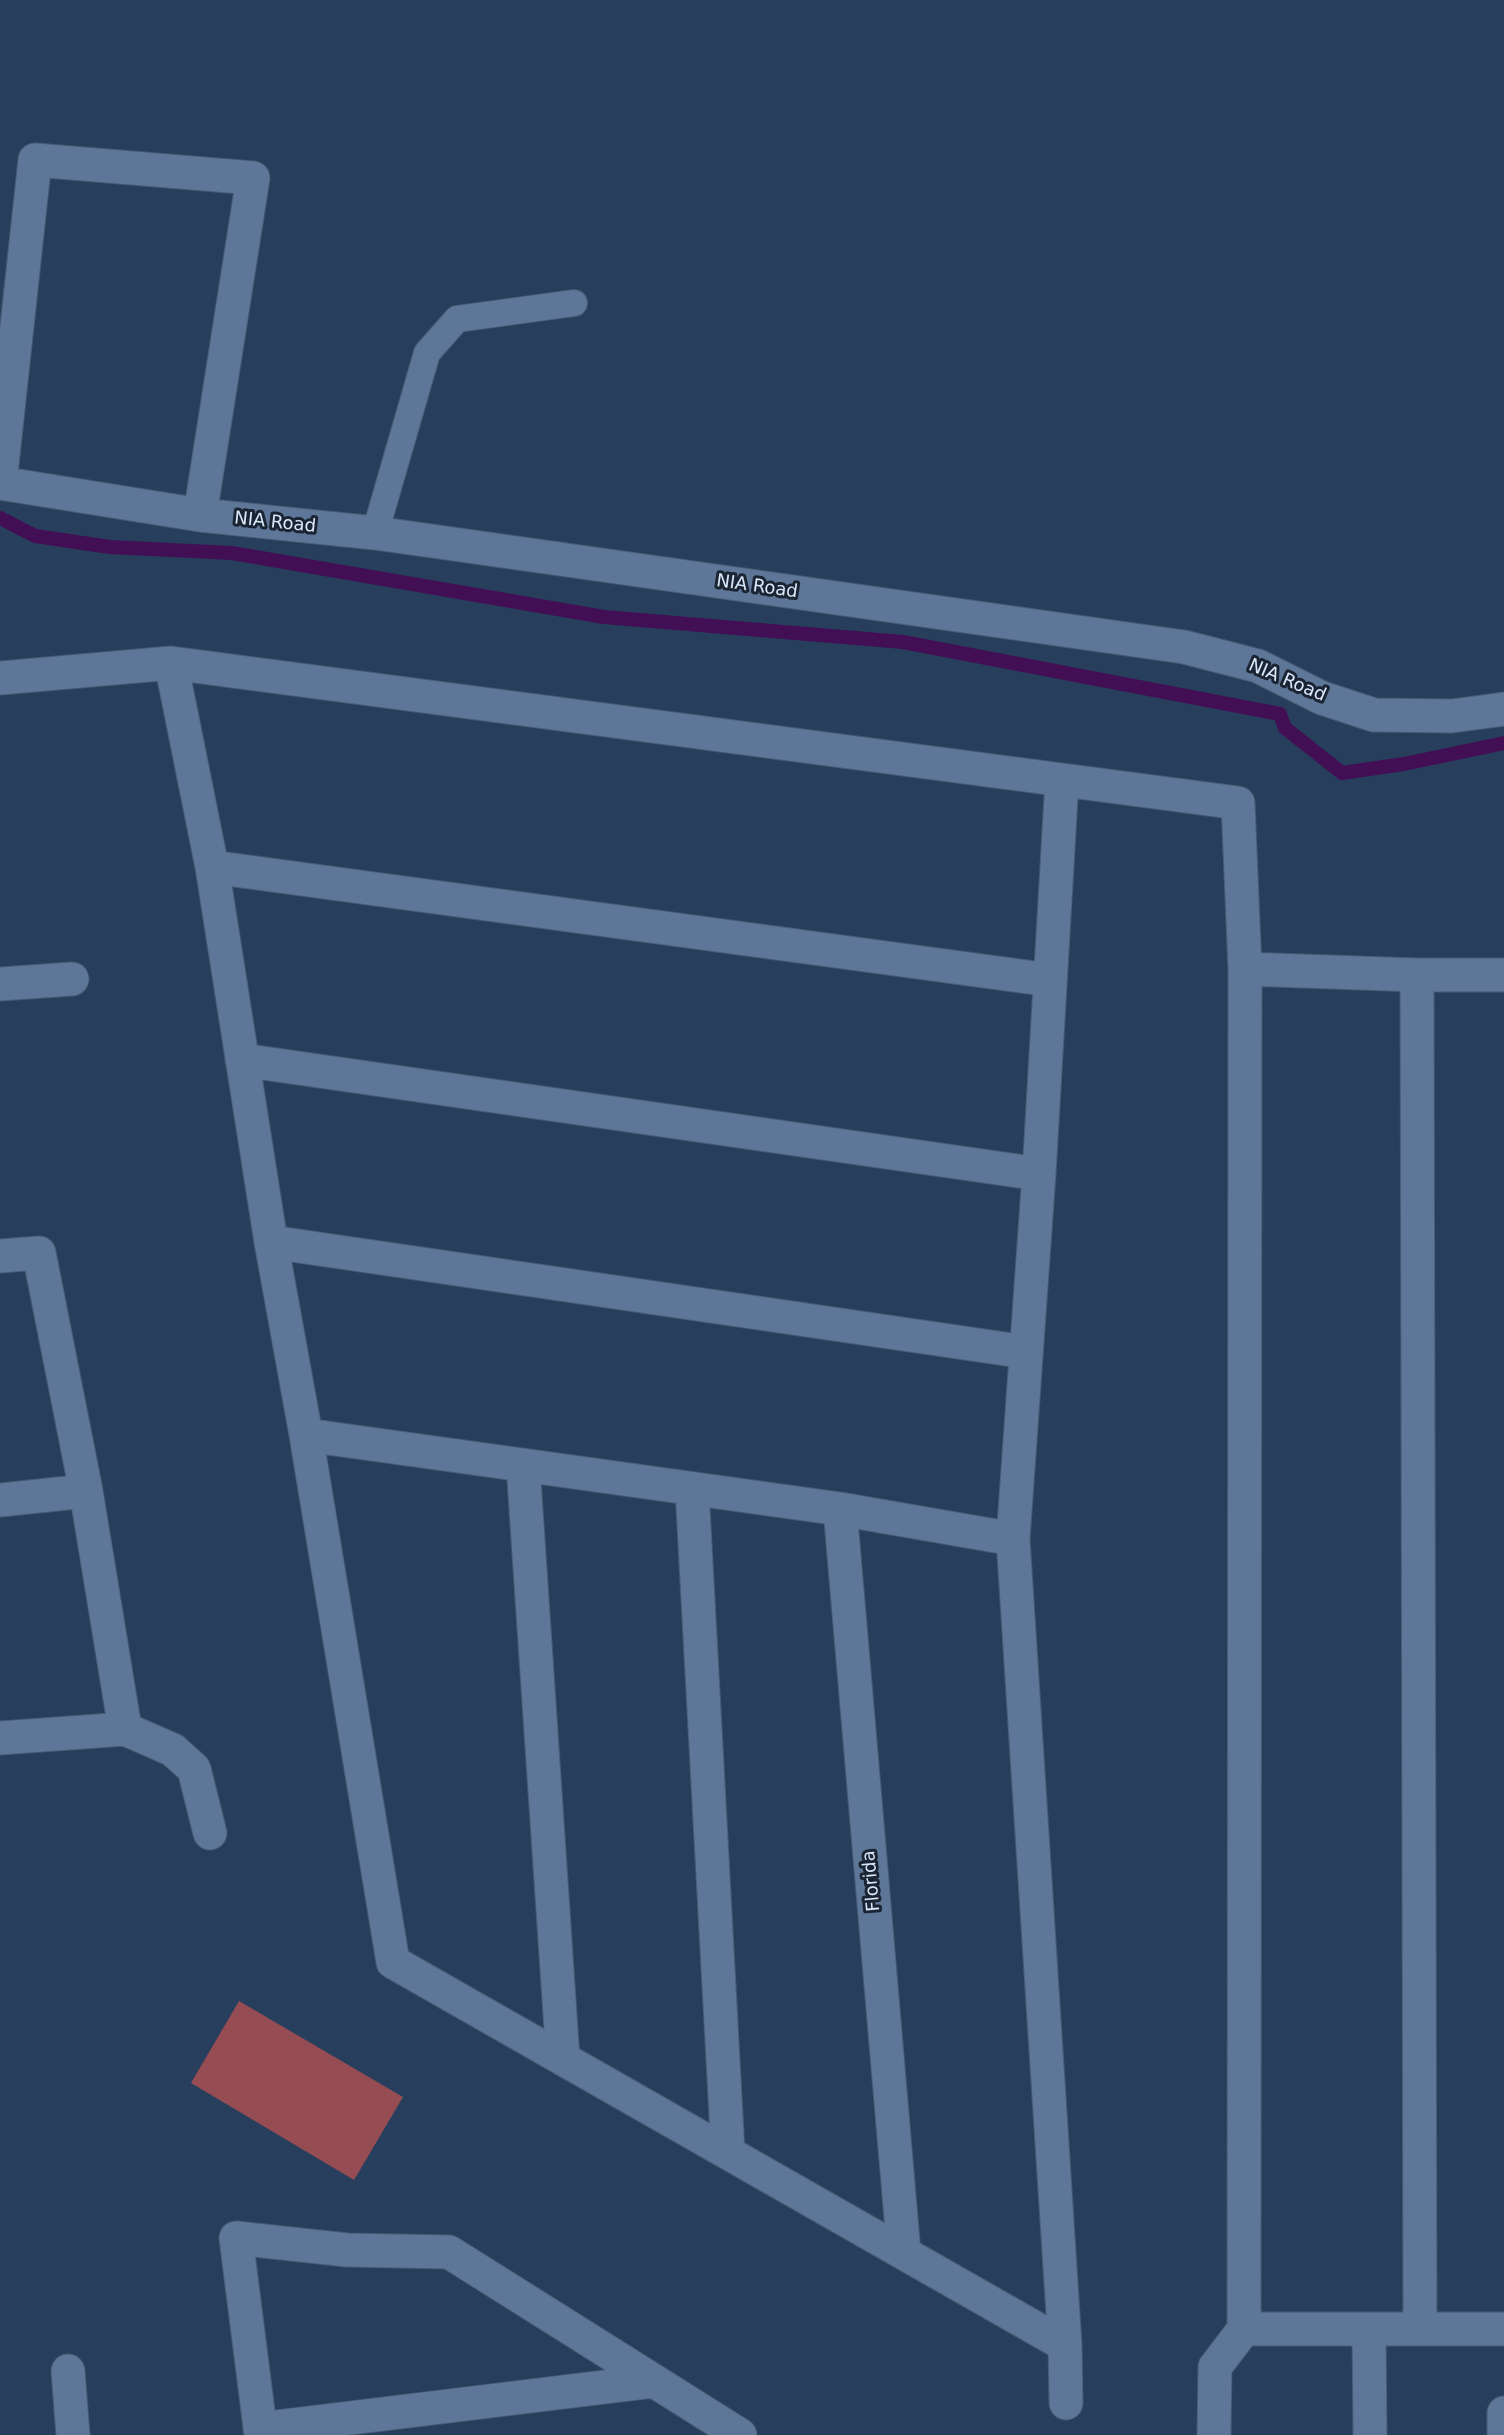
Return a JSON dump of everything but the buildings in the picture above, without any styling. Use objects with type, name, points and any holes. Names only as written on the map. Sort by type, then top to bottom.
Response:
[{"type":"street","points":[[0,483],[35,160],[253,178],[200,515]]},
{"type":"street","name":"NIA Road","points":[[0,483],[200,515],[375,532],[1184,647],[1258,666],[1322,698],[1374,715],[1452,716],[1504,709]]},
{"type":"street","points":[[171,663],[212,867],[271,1242],[306,1435],[393,1962],[1065,2345]]},
{"type":"street","points":[[0,678],[171,663],[1238,803],[1245,969],[1245,2329],[1215,2367],[1214,2435]]},
{"type":"street","points":[[1062,780],[1039,1174],[1013,1539],[1065,2345],[1066,2403]]},
{"type":"street","points":[[212,867],[1050,980]]},
{"type":"street","points":[[1245,969],[1417,975],[1504,975]]},
{"type":"street","points":[[1417,975],[1420,2329]]},
{"type":"street","points":[[0,984],[72,979]]},
{"type":"street","points":[[242,1060],[1039,1174]]},
{"type":"street","points":[[271,1242],[1026,1352]]},
{"type":"street","points":[[0,1256],[39,1253],[86,1491],[125,1729]]},
{"type":"street","points":[[306,1435],[840,1509],[1013,1539]]},
{"type":"street","points":[[523,1465],[563,2059]]},
{"type":"street","points":[[692,1489],[728,2152]]},
{"type":"street","points":[[0,1500],[86,1491]]},
{"type":"street","name":"Florida","points":[[840,1509],[904,2253]]},
{"type":"street","points":[[0,1738],[125,1729],[172,1750],[194,1769],[210,1833]]},
{"type":"street","points":[[654,2381],[261,2432],[236,2238],[347,2250],[448,2252],[654,2381],[740,2435]]},
{"type":"street","points":[[1245,2329],[1504,2329]]},
{"type":"street","points":[[1369,2329],[1370,2435]]},
{"type":"street","points":[[68,2372],[74,2435]]},
{"type":"street","points":[[1504,2413],[1504,2435]]},
{"type":"lane","points":[[375,532],[427,353],[457,319],[574,303]]},
{"type":"shaded area","points":[[239,2001],[403,2097],[354,2180],[191,2083]]},
{"type":"waterway","points":[[0,518],[35,536],[110,547],[232,553],[604,617],[903,642],[1280,714],[1285,728],[1342,773],[1404,764],[1504,743]]}]
